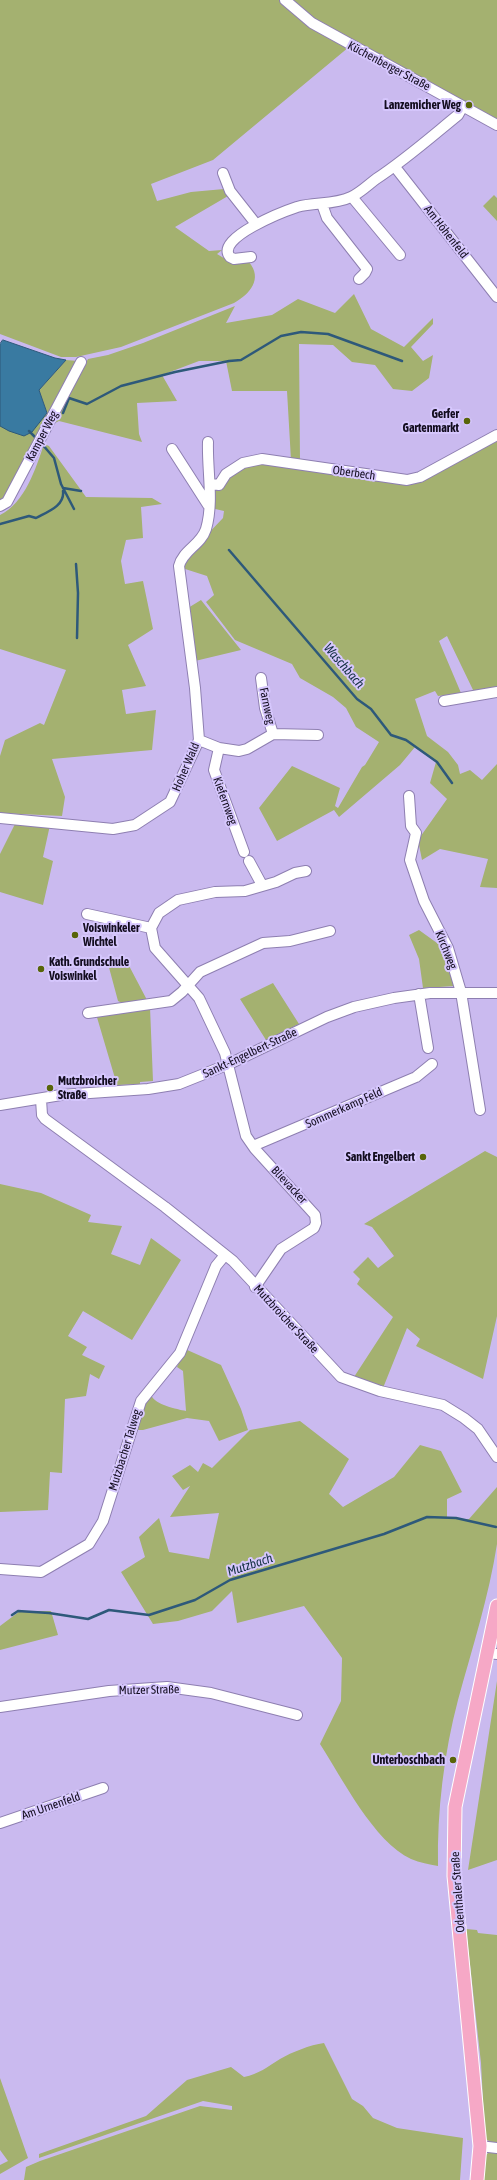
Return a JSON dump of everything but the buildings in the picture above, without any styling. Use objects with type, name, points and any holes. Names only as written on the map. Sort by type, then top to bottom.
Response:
[{"type":"main road","name":"Odenthaler Straße","points":[[477,2180],[480,2146],[454,1876],[455,1807],[492,1654],[497,1606]]},
{"type":"street","name":"Küchenberger Straße","points":[[285,0],[312,23],[497,125]]},
{"type":"street","points":[[251,257],[234,259],[228,254],[232,241],[256,224],[299,206],[322,204],[352,196],[395,167],[458,115],[463,106]]},
{"type":"street","name":"Am Höhenfeld","points":[[395,167],[497,297]]},
{"type":"street","points":[[223,173],[230,191],[256,224]]},
{"type":"street","points":[[352,196],[400,255]]},
{"type":"street","points":[[322,204],[327,218],[367,269],[359,279]]},
{"type":"street","name":"Kamper Weg","points":[[0,506],[7,502],[81,362]]},
{"type":"street","name":"Oberbech","points":[[211,484],[219,485],[226,474],[243,463],[262,459],[407,480],[420,477],[497,435]]},
{"type":"street","points":[[208,442],[207,463],[211,484],[208,504]]},
{"type":"street","points":[[172,449],[208,504]]},
{"type":"street","name":"Hoher Wald","points":[[0,818],[113,829],[135,825],[170,802],[199,740],[195,688],[179,566],[184,554],[201,538],[206,530],[208,504]]},
{"type":"street","name":"Farnweg","points":[[261,678],[265,708],[273,734]]},
{"type":"street","points":[[444,701],[497,692]]},
{"type":"street","points":[[199,740],[231,751],[247,749],[273,734],[318,735]]},
{"type":"street","name":"Kiefernweg","points":[[219,748],[214,770],[247,856],[262,885]]},
{"type":"street","name":"Kirchweg","points":[[409,796],[411,826],[416,833],[410,860],[424,901],[448,948],[461,992],[480,1110]]},
{"type":"street","points":[[87,914],[151,928],[159,913],[178,900],[215,892],[245,891],[306,871]]},
{"type":"street","name":"Blievacker","points":[[151,928],[155,948],[189,984],[199,998],[229,1064],[243,1129],[253,1146],[311,1209],[316,1220],[315,1226],[312,1230],[280,1249],[255,1286]]},
{"type":"street","points":[[88,1013],[171,1001],[200,972],[263,942],[290,941],[330,931]]},
{"type":"street","name":"Sankt-Engelbert-Straße","points":[[0,1105],[61,1095],[148,1089],[180,1084],[229,1064],[327,1017],[374,1002],[419,994],[461,992],[497,993]]},
{"type":"street","points":[[419,994],[428,1048]]},
{"type":"street","name":"Sommerkamp Feld","points":[[253,1146],[416,1077],[432,1064]]},
{"type":"street","name":"Mutzbroicher Straße","points":[[41,1099],[42,1114],[45,1119],[165,1207],[233,1261],[341,1377],[380,1390],[443,1405],[478,1429],[497,1457]]},
{"type":"street","name":"Mutzbacher Talweg","points":[[0,1569],[41,1572],[88,1544],[103,1521],[141,1401],[180,1353],[216,1266],[225,1255]]},
{"type":"street","name":"Mutzer Straße","points":[[0,1707],[109,1690],[167,1687],[211,1693],[297,1715]]},
{"type":"street","name":"Am Urnenfeld","points":[[0,1823],[103,1788]]},
{"type":"street","points":[[480,2146],[497,2148]]},
{"type":"green space","points":[[0,0],[282,0],[349,47],[213,160],[151,184],[157,201],[191,192],[224,189],[228,196],[175,227],[209,251],[222,250],[217,254],[227,260],[249,262],[255,274],[255,280],[253,286],[245,295],[234,303],[121,347],[76,357],[61,357],[0,334]]},
{"type":"green space","points":[[290,0],[497,0],[497,121],[329,30]]},
{"type":"green space","points":[[494,195],[497,198],[497,221],[483,206]]},
{"type":"green space","points":[[354,294],[371,329],[404,347],[433,318],[433,324],[411,347],[423,361],[433,355],[429,378],[412,391],[393,389],[375,365],[352,362],[333,345],[299,344],[300,462],[291,460],[287,391],[232,391],[226,361],[199,361],[162,375],[177,401],[137,403],[139,434],[142,442],[59,421],[53,424],[88,359],[108,355],[143,343],[235,306],[226,323],[272,315],[298,299],[335,313]]},
{"type":"green space","points":[[66,360],[78,361],[0,508],[0,426],[47,413],[39,390]]},
{"type":"green space","points":[[497,439],[497,688],[474,692],[447,636],[439,641],[461,693],[438,696],[435,691],[415,699],[427,736],[448,752],[458,765],[460,774],[470,770],[482,780],[497,764],[497,888],[480,887],[488,859],[440,849],[422,860],[418,840],[447,799],[430,783],[436,762],[415,747],[400,765],[339,817],[334,810],[277,841],[259,808],[292,766],[340,788],[335,806],[338,808],[362,767],[365,765],[379,742],[356,727],[346,708],[333,697],[300,678],[292,664],[235,640],[206,602],[214,595],[207,576],[182,568],[184,559],[223,518],[224,511],[211,508],[215,488],[224,479],[253,463],[404,482]]},
{"type":"green space","points":[[44,444],[49,446],[86,497],[152,498],[162,504],[141,507],[143,538],[126,540],[121,561],[125,584],[143,581],[153,629],[128,645],[146,686],[122,690],[126,714],[156,710],[152,750],[52,759],[65,797],[62,816],[0,813],[0,756],[5,740],[40,723],[44,725],[66,670],[0,649],[0,515],[9,509],[23,494],[33,474]]},
{"type":"green space","points":[[201,600],[241,650],[195,661],[188,608]]},
{"type":"green space","points":[[16,822],[50,825],[43,857],[53,861],[43,905],[0,892],[0,854]]},
{"type":"green space","points":[[419,930],[448,951],[455,986],[423,988],[419,959],[409,935]]},
{"type":"green space","points":[[107,960],[126,960],[147,1000],[122,1003],[118,1001]]},
{"type":"green space","points":[[273,983],[299,1024],[266,1040],[240,999]]},
{"type":"green space","points":[[150,1007],[153,1081],[140,1082],[140,1084],[117,1085],[96,1014]]},
{"type":"green space","points":[[485,1151],[497,1157],[497,1316],[483,1379],[416,1346],[420,1339],[407,1328],[383,1388],[354,1377],[393,1317],[357,1284],[360,1279],[353,1272],[368,1257],[378,1268],[394,1256],[372,1227],[364,1224]]},
{"type":"green space","points":[[0,1184],[41,1193],[91,1215],[88,1222],[122,1226],[111,1254],[140,1265],[151,1238],[181,1260],[132,1340],[83,1311],[68,1336],[87,1347],[82,1355],[105,1366],[99,1379],[90,1374],[86,1396],[65,1399],[62,1473],[50,1472],[48,1510],[0,1512]]},
{"type":"green space","points":[[185,1349],[221,1365],[241,1409],[248,1430],[219,1441],[209,1421],[187,1418],[143,1430],[137,1430],[143,1404],[151,1395],[161,1404],[186,1411],[183,1371],[177,1367]]},
{"type":"green space","points":[[300,1421],[349,1459],[329,1494],[343,1507],[394,1477],[420,1445],[441,1451],[462,1492],[447,1499],[447,1519],[469,1519],[497,1487],[497,1544],[494,1564],[485,1603],[453,1720],[445,1761],[440,1803],[438,1866],[411,1859],[397,1851],[384,1839],[360,1808],[320,1744],[341,1701],[342,1658],[304,1606],[237,1623],[232,1591],[212,1611],[178,1621],[153,1624],[121,1572],[145,1557],[139,1537],[159,1518],[169,1552],[209,1559],[219,1513],[170,1517],[190,1486],[183,1490],[172,1476],[190,1465],[198,1472],[203,1463],[212,1468],[250,1430]]},
{"type":"green space","points":[[20,1611],[51,1611],[58,1635],[0,1650],[0,1626]]},
{"type":"green space","points":[[497,1681],[497,1860],[468,1870]]},
{"type":"green space","points":[[466,1929],[477,1930],[478,1933],[497,1935],[497,2145],[485,2139],[481,2063]]},
{"type":"green space","points":[[324,2043],[352,2099],[363,2106],[373,2118],[397,2128],[463,2138],[460,2180],[24,2180],[26,2167],[40,2161],[200,2106],[232,2110],[232,2106],[203,2101],[39,2158],[39,2154],[146,2116],[187,2080],[231,2067],[244,2077],[249,2076],[296,2051]]},
{"type":"green space","points":[[0,2078],[28,2158],[0,2174],[0,2165],[8,2161],[0,2150]]},
{"type":"green space","points":[[490,2151],[497,2152],[497,2180],[481,2180],[485,2156]]},
{"type":"water","points":[[3,340],[55,358],[66,360],[39,390],[47,413],[32,432],[24,436],[0,426],[0,344]]},
{"type":"waterway","points":[[63,413],[69,398],[87,404],[121,386],[175,372],[241,360],[281,336],[301,332],[328,334],[402,361]]},
{"type":"waterway","name":"Waschbach","points":[[29,431],[37,439]]},
{"type":"waterway","name":"Waschbach","points":[[42,444],[54,458],[61,484],[74,509]]},
{"type":"waterway","name":"Waschbach","points":[[63,488],[81,491]]},
{"type":"waterway","points":[[0,524],[29,516],[36,518],[58,505],[63,496],[63,491]]},
{"type":"waterway","name":"Waschbach","points":[[229,550],[357,699],[371,709],[391,735],[406,740],[437,762],[452,783]]},
{"type":"waterway","points":[[76,564],[78,593],[77,638]]},
{"type":"waterway","name":"Mutzbach","points":[[12,1615],[18,1611],[49,1613],[88,1619],[109,1610],[149,1615],[195,1600],[230,1580],[384,1534],[427,1517],[456,1518],[496,1527]]},
{"type":"place","name":"Lanzemicher Weg","points":[[469,105]]},
{"type":"place","name":"Gerfer Gartenmarkt","points":[[467,421]]},
{"type":"place","name":"Voiswinkeler Wichtel","points":[[75,935]]},
{"type":"place","name":"Kath. Grundschule Voiswinkel","points":[[41,969]]},
{"type":"place","name":"Mutzbroicher Straße","points":[[50,1088]]},
{"type":"place","name":"Sankt Engelbert","points":[[423,1157]]},
{"type":"place","name":"Unterboschbach","points":[[453,1760]]}]
